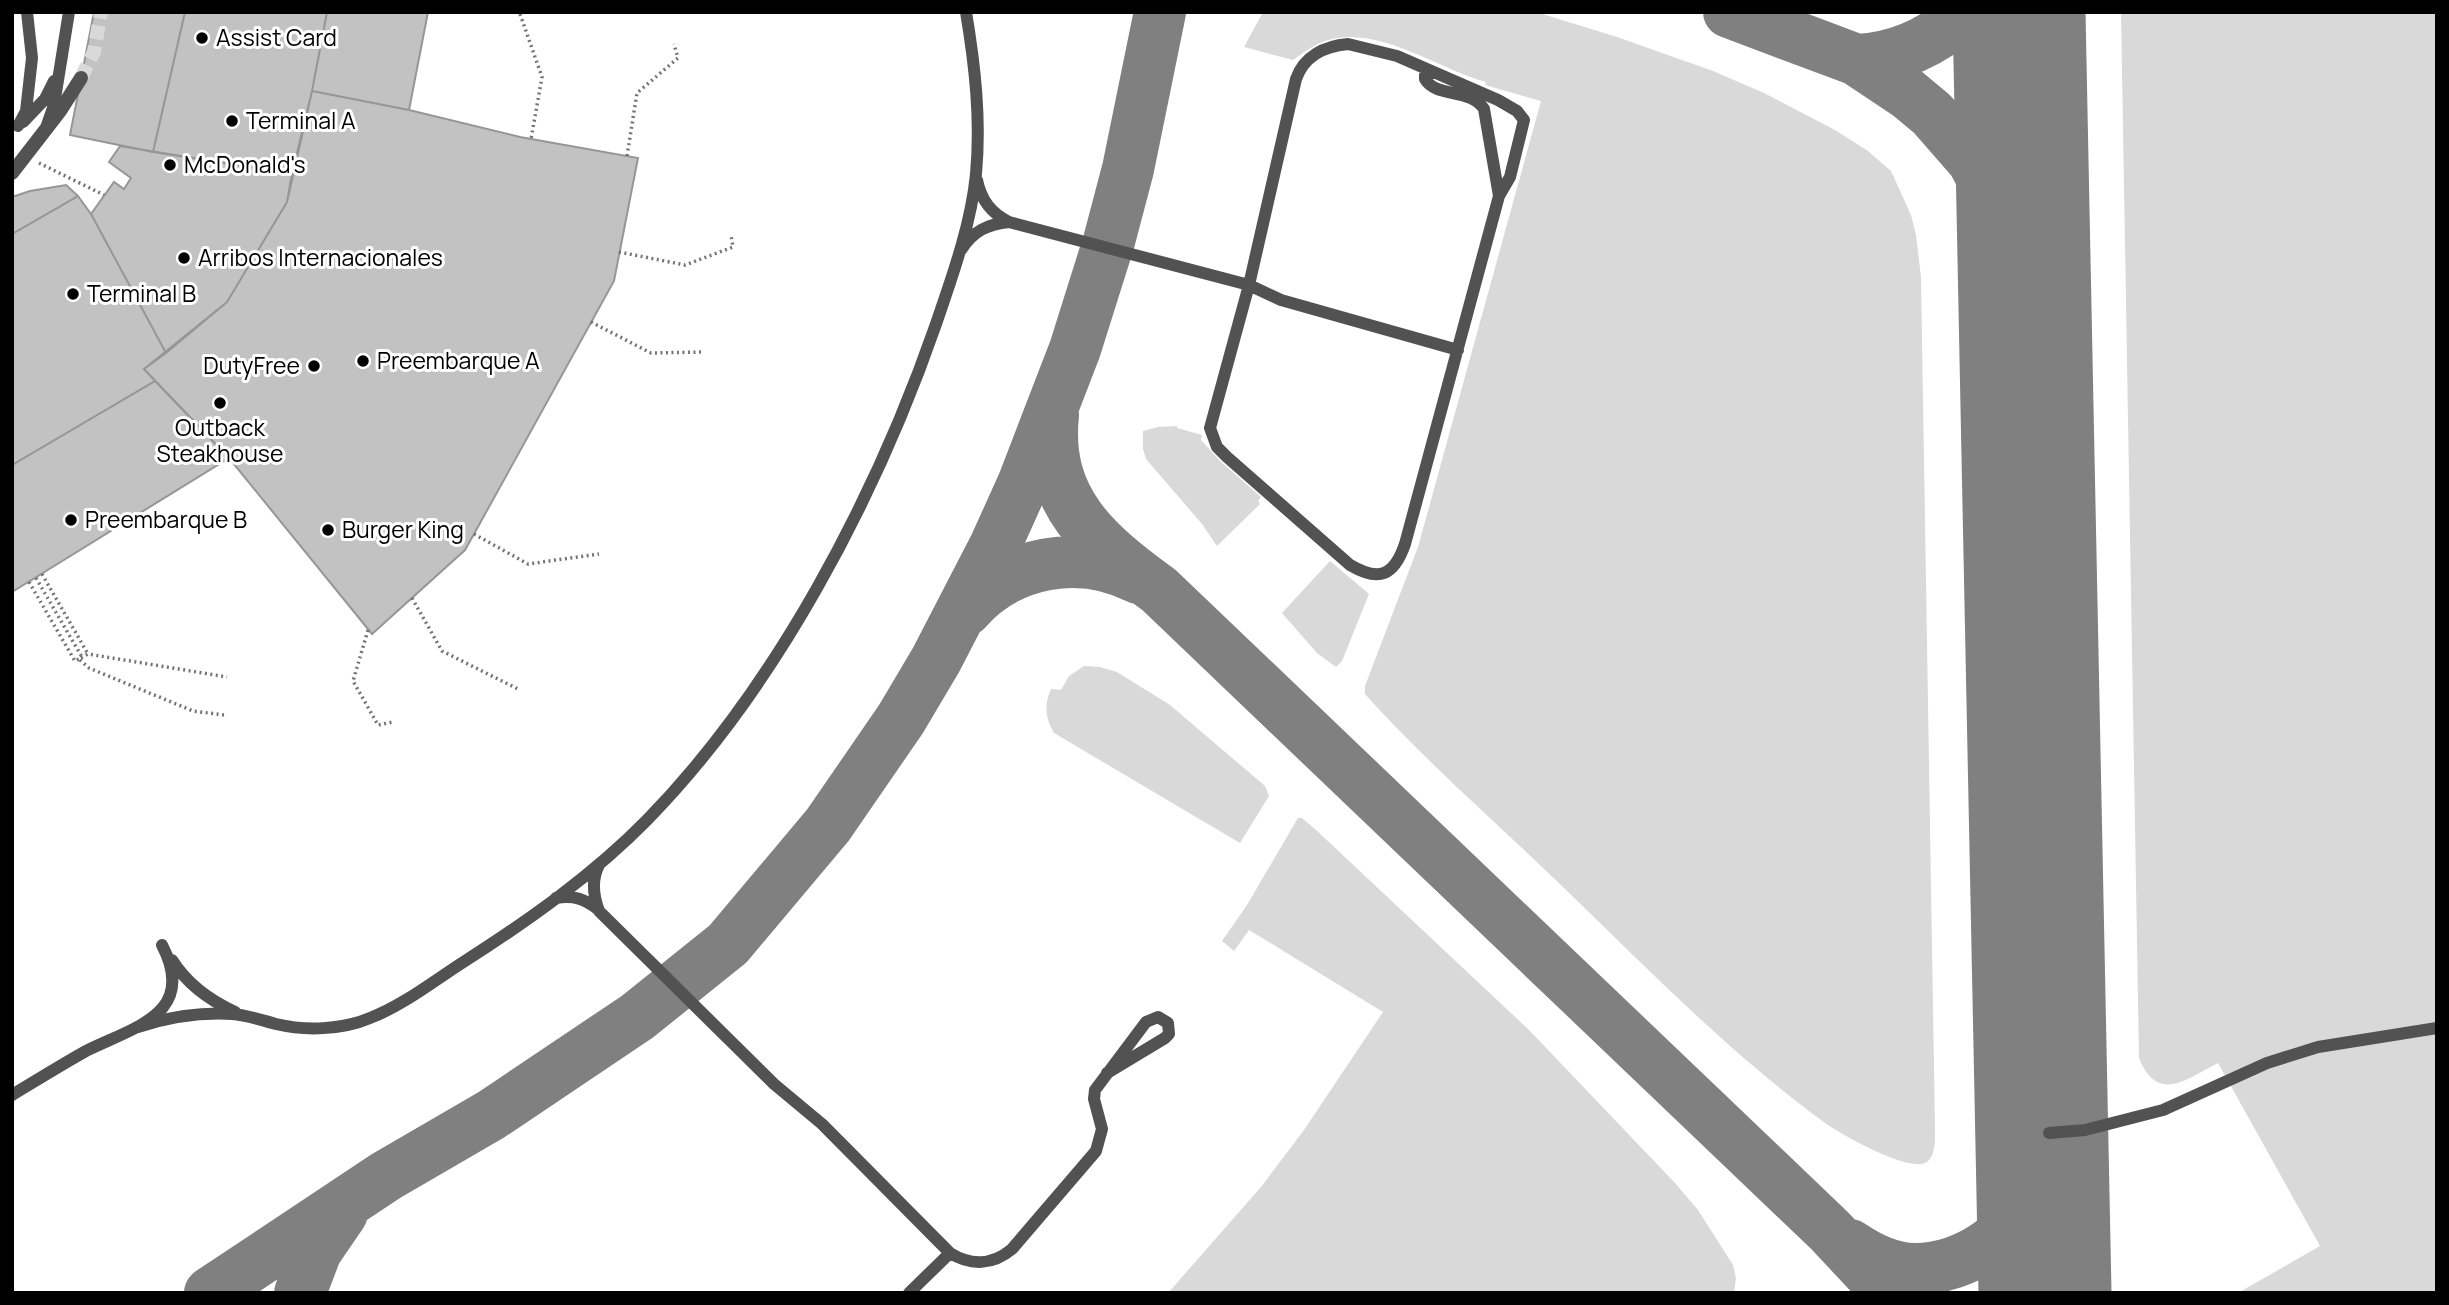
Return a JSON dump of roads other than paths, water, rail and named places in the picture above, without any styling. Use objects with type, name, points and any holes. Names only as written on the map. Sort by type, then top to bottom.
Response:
[{"type":"street","points":[[12,173],[76,88]]},
{"type":"lane","points":[[15,129],[28,102],[32,58],[27,12]]},
{"type":"lane","points":[[42,134],[54,105],[59,60],[69,12]]},
{"type":"lane","points":[[12,1095],[82,1054],[152,1019],[162,1009],[169,995],[173,969],[162,944],[176,966],[202,994],[237,1013],[276,1024],[309,1028],[367,1020],[388,1010],[481,950],[556,898],[645,822],[718,737],[769,665],[820,581],[855,518],[895,432],[923,362],[957,256],[972,202],[976,176],[978,100],[966,12]]},
{"type":"lane","points":[[1348,44],[1397,56],[1517,111],[1524,120],[1510,177],[1499,196],[1399,560],[1393,568],[1374,575],[1363,573],[1350,565],[1227,457],[1212,438],[1210,428],[1249,285],[1296,79],[1303,66],[1322,49],[1348,44]]},
{"type":"lane","points":[[15,129],[45,99],[59,60]]},
{"type":"lane","points":[[1433,72],[1425,75],[1426,83],[1430,86],[1474,98],[1484,108],[1499,196]]},
{"type":"lane","points":[[976,176],[979,190],[990,210],[1009,222],[1249,285],[1281,300],[1458,350]]},
{"type":"lane","points":[[957,256],[965,243],[981,229],[990,224],[1009,222]]},
{"type":"lane","points":[[599,911],[594,900],[593,887],[602,860]]},
{"type":"lane","points":[[556,898],[577,898],[589,902],[774,1084],[822,1124],[950,1253],[960,1259],[982,1263],[1003,1256],[1090,1159],[1096,1151],[1101,1129],[1094,1099],[1095,1090],[1107,1073],[1146,1022],[1158,1017],[1168,1023],[1169,1034],[1165,1038],[1107,1073]]},
{"type":"lane","points":[[138,1027],[196,1014],[237,1014],[258,1018]]},
{"type":"lane","points":[[2049,1133],[2085,1129],[2163,1110],[2267,1063],[2318,1047],[2437,1028]]},
{"type":"lane","points":[[909,1293],[950,1253]]},
{"type":"tunnel","points":[[81,78],[94,52],[101,12]]},
{"type":"place","name":"Assist Card","points":[[202,38]]},
{"type":"place","name":"Terminal A","points":[[232,121]]},
{"type":"place","name":"McDonald's","points":[[170,165]]},
{"type":"place","name":"Arribos Internacionales","points":[[184,258]]},
{"type":"place","name":"Terminal B","points":[[73,294]]},
{"type":"place","name":"Preembarque A","points":[[363,361]]},
{"type":"place","name":"DutyFree","points":[[314,366]]},
{"type":"place","name":"Outback Steakhouse","points":[[220,403]]},
{"type":"place","name":"Preembarque B","points":[[71,520]]},
{"type":"place","name":"Burger King","points":[[328,530]]}]
